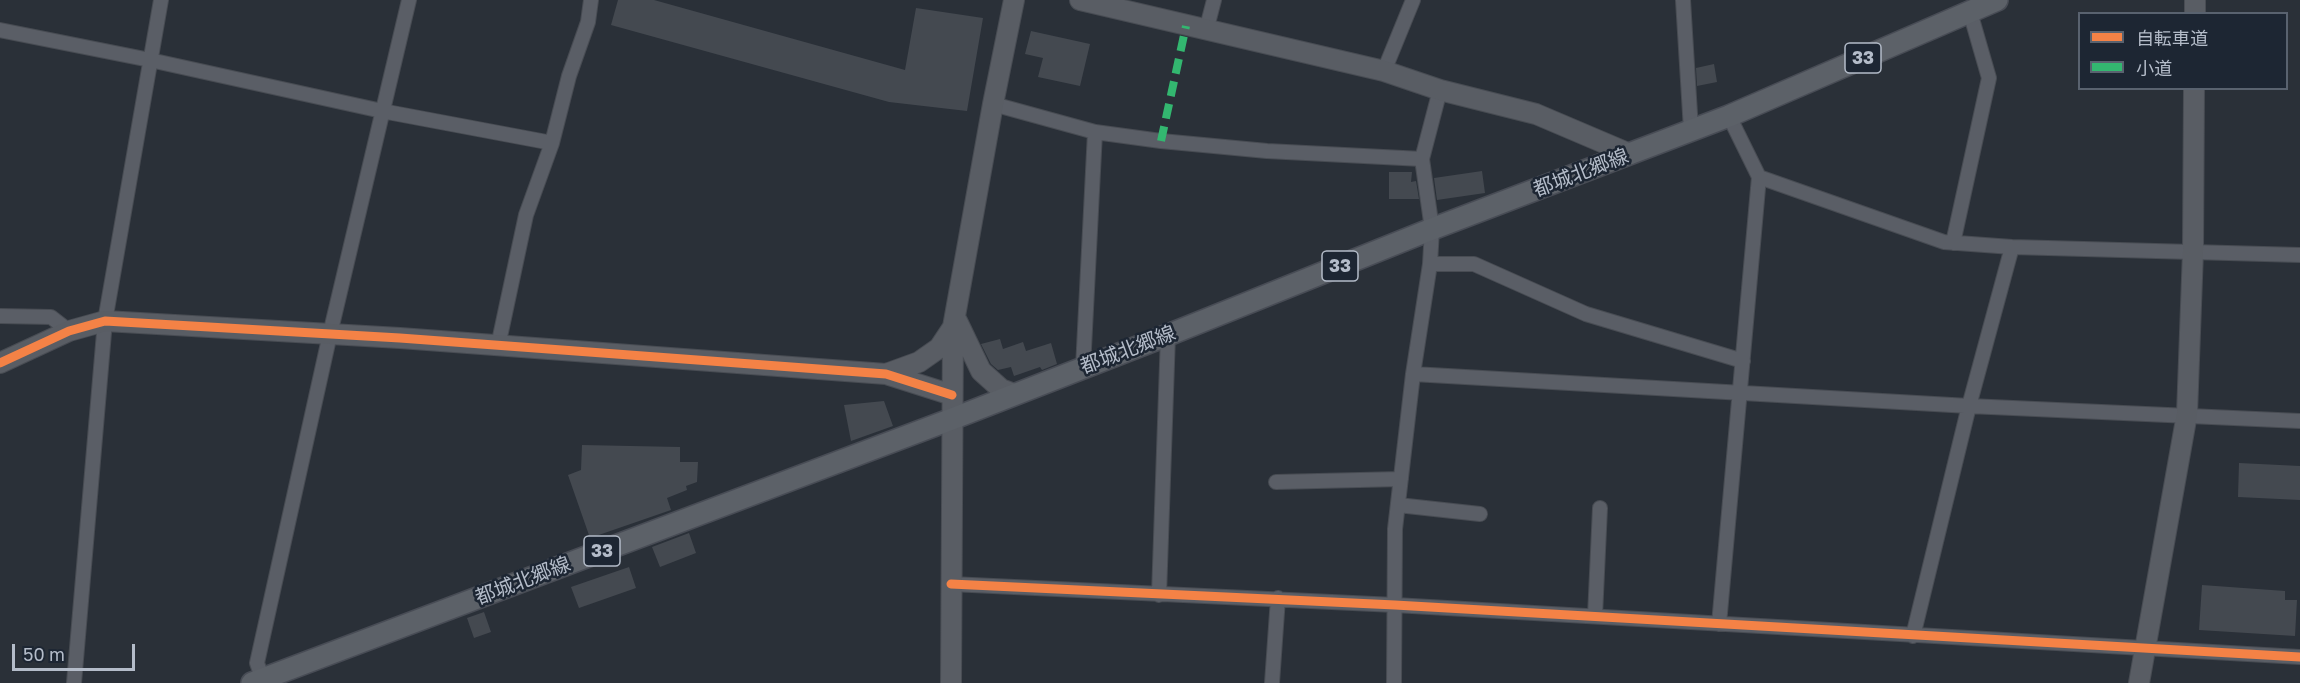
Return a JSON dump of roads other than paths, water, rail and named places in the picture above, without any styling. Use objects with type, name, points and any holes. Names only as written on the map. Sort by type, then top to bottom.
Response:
[{"type":"main road","name":"都城北郷線","points":[[260,682],[952,419],[1432,229],[1729,116],[1997,0]]},
{"type":"street","points":[[74,683],[105,321],[161,0]]},
{"type":"street","points":[[260,682],[257,663],[330,334],[409,0]]},
{"type":"street","points":[[498,346],[526,214],[552,143],[569,76],[588,22],[591,0]]},
{"type":"street","points":[[951,683],[954,322],[1014,0]]},
{"type":"street","points":[[1080,0],[1384,71],[1440,90],[1536,114],[1630,154]]},
{"type":"street","points":[[1206,31],[1214,0]]},
{"type":"street","points":[[1384,71],[1413,0]]},
{"type":"street","points":[[1683,0],[1691,130]]},
{"type":"street","points":[[1953,243],[1989,78],[1970,12]]},
{"type":"street","points":[[0,30],[382,111],[552,143]]},
{"type":"street","points":[[1394,683],[1395,529],[1413,374],[1430,264],[1432,229],[1422,159],[1440,90]]},
{"type":"street","points":[[2139,683],[2187,414],[2193,251],[2194,90]]},
{"type":"street","points":[[993,104],[1095,132],[1161,141],[1267,151],[1422,159]]},
{"type":"street","points":[[1719,624],[1759,177],[1729,116]]},
{"type":"street","points":[[1083,368],[1095,132]]},
{"type":"street","points":[[1759,177],[1944,242],[2012,247],[2300,255]]},
{"type":"street","points":[[1913,636],[1969,406],[2012,247]]},
{"type":"street","points":[[1430,264],[1474,264],[1586,314],[1743,361]]},
{"type":"street","points":[[0,316],[51,317],[69,331]]},
{"type":"street","points":[[0,363],[69,331],[105,321],[330,334],[886,374],[952,395]]},
{"type":"street","points":[[886,374],[919,362],[939,348],[954,322]]},
{"type":"street","points":[[954,322],[981,371],[1001,389],[1014,394]]},
{"type":"street","points":[[1159,595],[1168,335]]},
{"type":"street","points":[[1413,374],[1969,406],[2187,414],[2300,421]]},
{"type":"street","points":[[1276,482],[1401,479]]},
{"type":"street","points":[[1398,505],[1480,514]]},
{"type":"street","points":[[1595,616],[1600,508]]},
{"type":"street","points":[[951,584],[1395,604],[2145,650],[2300,657]]},
{"type":"street","points":[[1272,683],[1278,598]]}]
